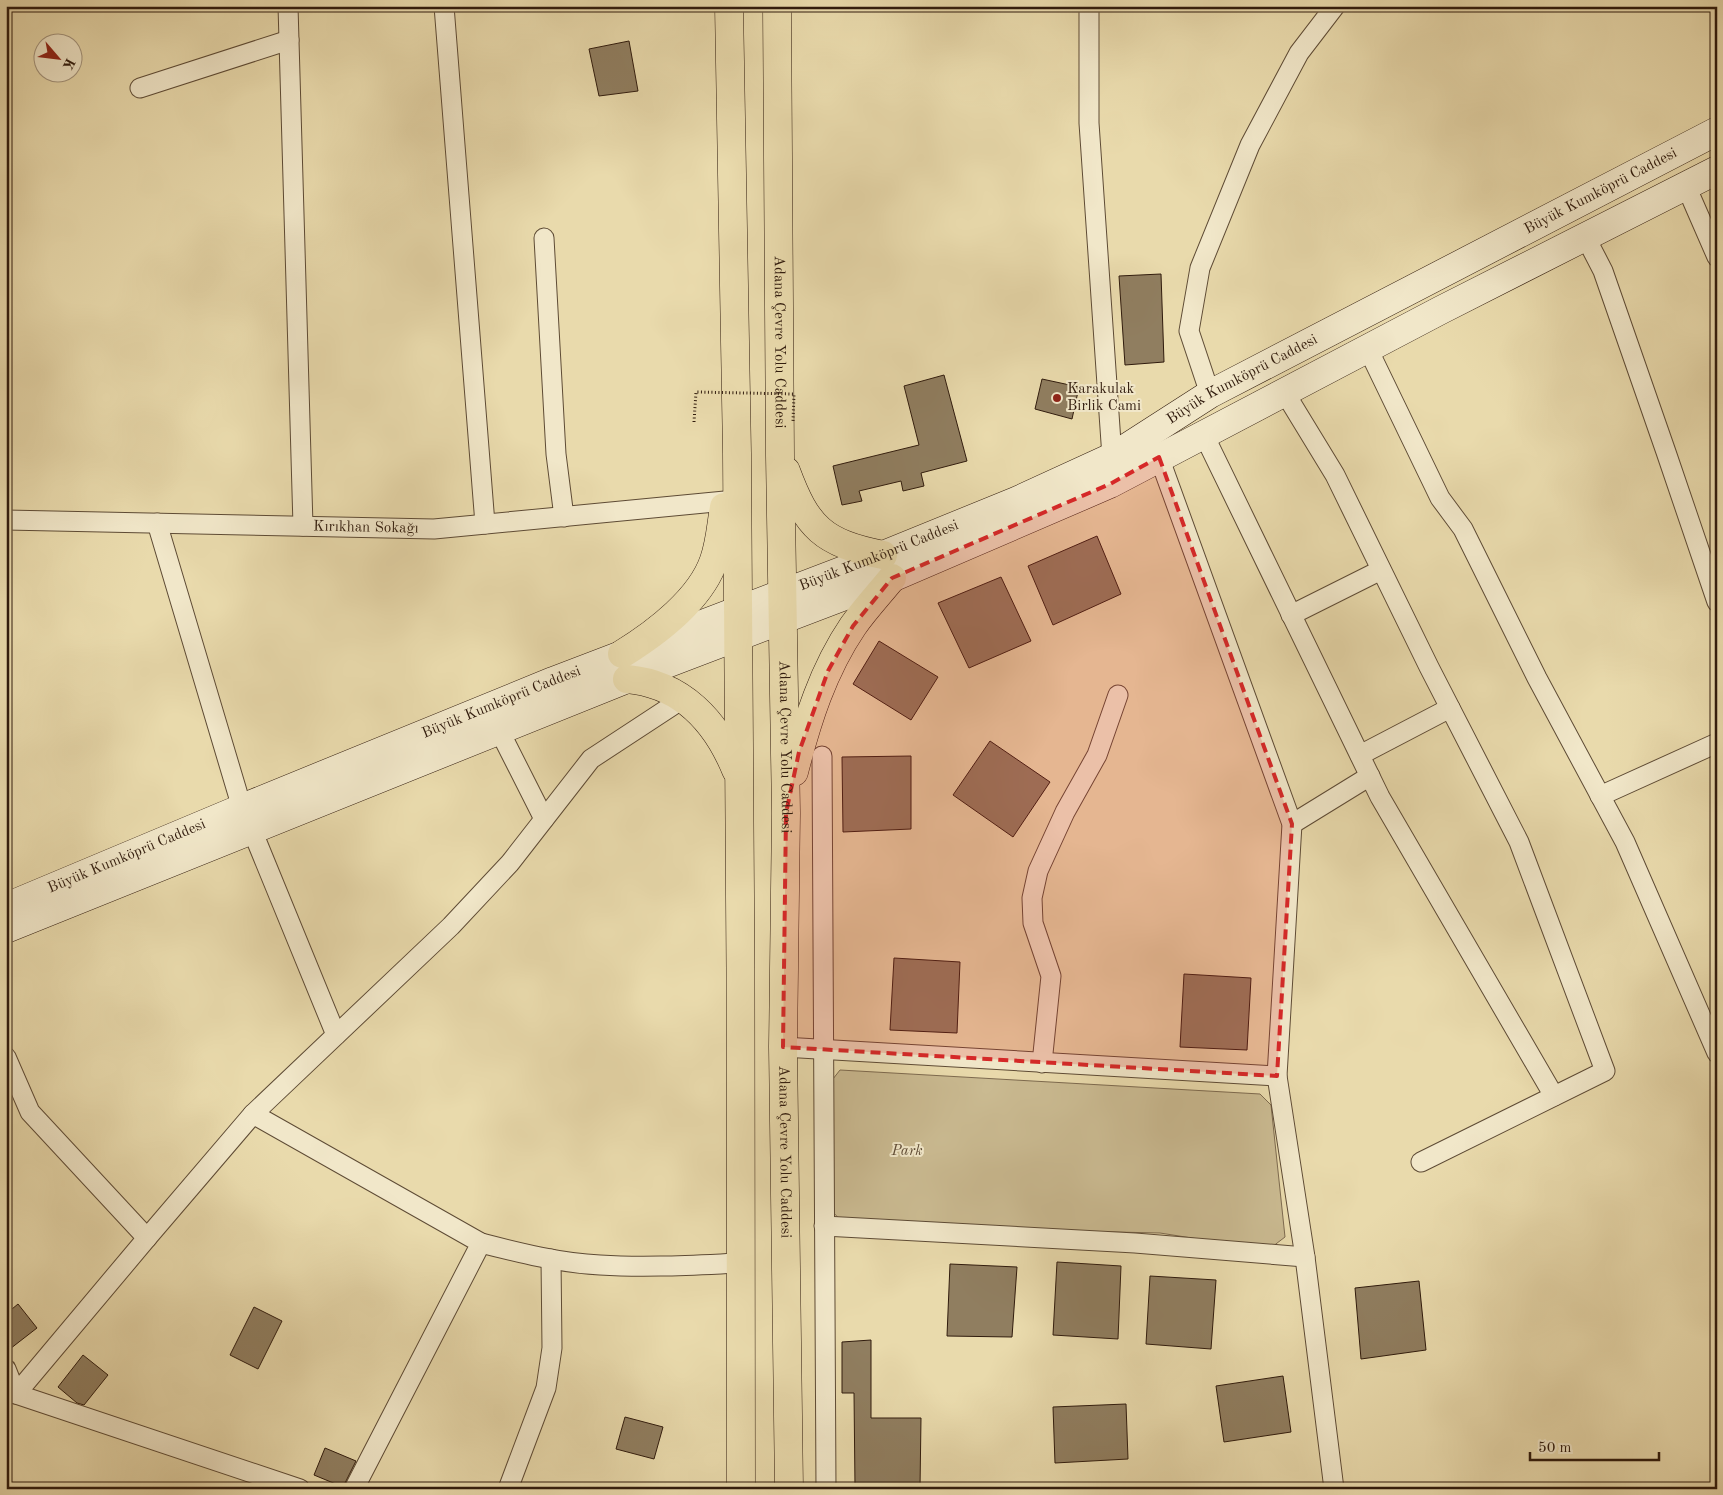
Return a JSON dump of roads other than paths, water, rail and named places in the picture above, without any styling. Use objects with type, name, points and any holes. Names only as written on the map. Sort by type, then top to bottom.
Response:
[{"type":"highway","points":[[729,6],[730,151],[737,447],[740,778],[741,1489]]},
{"type":"highway","name":"Adana Çevre Yolu Caddesi","points":[[777,6],[780,456],[786,813],[783,1047],[789,1489]]},
{"type":"highway","points":[[737,447],[714,561],[704,580],[676,613],[624,666],[684,698],[702,714],[721,738],[740,778]]},
{"type":"highway","points":[[780,456],[807,517],[820,531],[838,542],[888,566],[828,671],[799,752],[786,813]]},
{"type":"main road","name":"Büyük Kumköprü Caddesi","points":[[888,566],[1016,501],[1112,457],[1210,394],[1717,130]]},
{"type":"main road","name":"Büyük Kumköprü Caddesi","points":[[6,929],[247,819],[624,666],[1110,484],[1717,170]]},
{"type":"main road","name":"Büyük Kumköprü Caddesi","points":[[6,907],[499,730],[624,666]]},
{"type":"street","points":[[288,6],[303,526]]},
{"type":"street","points":[[444,6],[484,524]]},
{"type":"street","points":[[1090,6],[1089,123],[1112,457]]},
{"type":"street","points":[[1210,394],[1189,331],[1200,268],[1250,146],[1299,53],[1335,6]]},
{"type":"street","points":[[140,88],[289,40]]},
{"type":"street","points":[[1686,186],[1717,257]]},
{"type":"street","points":[[544,238],[556,454],[564,517]]},
{"type":"street","points":[[1586,238],[1603,271],[1717,602]]},
{"type":"street","points":[[1368,349],[1440,498],[1462,529],[1537,678],[1625,842],[1717,1053]]},
{"type":"street","points":[[1285,393],[1335,475],[1518,842],[1605,1071],[1421,1162]]},
{"type":"street","points":[[1204,435],[1370,776],[1554,1096]]},
{"type":"street","points":[[1160,457],[1292,824],[1277,1076],[1305,1258],[1334,1489]]},
{"type":"street","name":"Kırıkhan Sokağı","points":[[6,520],[434,529],[725,501]]},
{"type":"street","points":[[157,523],[247,819],[336,1035]]},
{"type":"street","points":[[1291,615],[1381,570]]},
{"type":"street","points":[[1042,1062],[1051,976],[1033,923],[1032,898],[1038,871],[1065,812],[1097,755],[1118,695]]},
{"type":"street","points":[[11,1392],[253,1114],[451,926],[510,863],[591,759],[684,698]]},
{"type":"street","points":[[1360,755],[1450,708]]},
{"type":"street","points":[[499,730],[544,819]]},
{"type":"street","points":[[1600,796],[1717,744]]},
{"type":"street","points":[[822,756],[822,1049],[826,1489]]},
{"type":"street","points":[[1292,824],[1370,776]]},
{"type":"street","points":[[783,1047],[1277,1076]]},
{"type":"street","points":[[6,1057],[30,1112],[147,1238]]},
{"type":"street","points":[[253,1114],[481,1243],[551,1259],[600,1265],[671,1266],[741,1263]]},
{"type":"street","points":[[824,1226],[1135,1242],[1305,1258]]},
{"type":"street","points":[[354,1489],[481,1243]]},
{"type":"street","points":[[508,1489],[546,1388],[552,1348],[551,1259]]},
{"type":"street","points":[[6,1369],[11,1392]]},
{"type":"street","points":[[11,1392],[300,1489]]},
{"type":"place","name":"Karakulak Birlik Cami","points":[[1057,398]]},
{"type":"park label","name":"Park","points":[[907,1151]]}]
